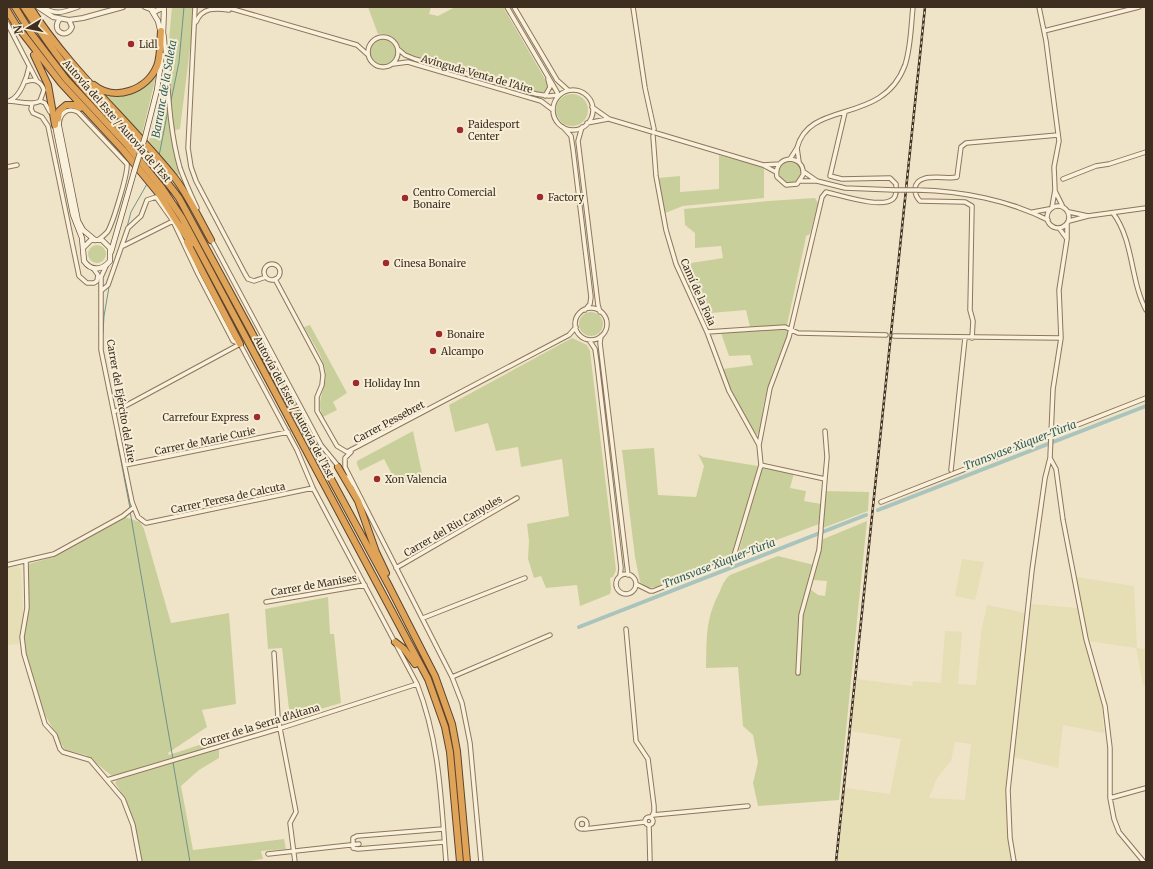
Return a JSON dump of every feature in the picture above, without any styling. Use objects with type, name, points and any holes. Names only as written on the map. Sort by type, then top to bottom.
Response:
[{"type":"highway","name":"Autovía del Este / Autovia de l'Est","points":[[15,7],[31,33],[66,79],[134,154],[162,188],[182,218],[428,679],[444,727],[450,752],[460,862]]},
{"type":"highway","name":"Autovía del Este / Autovia de l'Est","points":[[24,7],[72,74],[137,145],[180,198],[436,676],[452,724],[457,751],[467,862]]},
{"type":"highway","points":[[30,7],[87,82],[143,138],[175,178],[211,240]]},
{"type":"highway","points":[[7,10],[40,67],[48,85],[57,126]]},
{"type":"highway","points":[[17,26],[53,74],[132,161],[170,209],[233,321],[247,341]]},
{"type":"highway","points":[[75,66],[99,89],[115,93],[128,92],[145,82],[157,65],[162,30]]},
{"type":"highway","points":[[57,126],[59,111],[66,105],[74,105],[110,137]]},
{"type":"highway","points":[[170,209],[240,344]]},
{"type":"highway","points":[[338,467],[358,500],[389,586]]},
{"type":"highway","points":[[395,642],[412,658],[436,701]]},
{"type":"main road","points":[[145,7],[152,11],[162,30]]},
{"type":"main road","points":[[57,126],[73,215],[82,238],[84,261],[96,269],[107,264],[157,90],[164,7],[152,11]]},
{"type":"main road","points":[[57,126],[76,216],[83,230],[97,240],[105,242],[111,252]]},
{"type":"main road","points":[[105,242],[117,233]]},
{"type":"main road","points":[[83,248],[88,242],[97,240]]},
{"type":"street","points":[[38,7],[47,14],[59,20],[64,18],[70,20],[123,7]]},
{"type":"street","points":[[38,7],[62,34],[70,32],[72,27],[83,18]]},
{"type":"street","points":[[43,7],[52,12],[61,13],[70,8],[78,7]]},
{"type":"street","points":[[196,7],[189,157],[196,182],[248,279],[254,281],[266,278],[275,280],[279,276],[280,271],[274,265],[270,264],[265,268],[264,273],[266,278]]},
{"type":"street","points":[[226,7],[357,45],[367,54],[372,64],[379,67],[388,67],[393,64],[398,54],[398,49],[392,40],[383,37],[373,40],[369,44],[367,54]]},
{"type":"street","points":[[507,7],[548,76],[558,96]]},
{"type":"street","points":[[514,7],[557,80],[568,90],[582,92],[587,96],[592,107],[592,113],[587,123]]},
{"type":"street","points":[[633,7],[645,88],[654,129]]},
{"type":"street","points":[[790,159],[797,148],[801,136],[808,127],[822,119],[874,102],[893,86],[900,75],[907,56],[913,7]]},
{"type":"street","points":[[1039,7],[1044,31],[1059,144],[1054,167],[1055,190],[1048,220]]},
{"type":"street","points":[[1044,31],[1139,7]]},
{"type":"street","points":[[195,27],[197,19],[208,10],[218,8],[236,11]]},
{"type":"street","points":[[56,26],[59,20]]},
{"type":"street","points":[[70,20],[72,27]]},
{"type":"street","points":[[7,24],[37,81],[44,90],[40,101]]},
{"type":"street","points":[[162,30],[174,138],[183,177],[211,240],[321,444],[352,484]]},
{"type":"street","name":"Avinguda Venta de l'Aire","points":[[398,49],[405,55],[415,59],[545,96],[558,96]]},
{"type":"street","name":"Avinguda Venta de l'Aire","points":[[393,64],[408,62],[541,101],[553,110]]},
{"type":"street","points":[[8,101],[16,98],[20,92],[20,88],[25,82],[29,66]]},
{"type":"street","points":[[545,96],[550,87],[548,76]]},
{"type":"street","points":[[25,82],[31,80],[37,81]]},
{"type":"street","points":[[568,90],[558,96],[553,110],[555,119],[571,136],[591,297],[590,304],[577,318],[576,327],[579,334],[589,340],[595,349],[621,568],[620,576],[616,583],[617,588],[620,592],[630,593],[634,590],[636,584],[634,578],[628,575],[620,576]]},
{"type":"street","points":[[20,92],[24,101]]},
{"type":"street","points":[[8,101],[24,101],[32,104],[40,101],[45,103],[48,106],[57,126]]},
{"type":"street","points":[[32,104],[31,109],[33,113],[42,118],[48,126],[79,276],[87,283],[94,283],[97,281],[98,275],[96,269]]},
{"type":"street","points":[[592,107],[609,119],[763,164],[776,172],[779,180],[786,185],[794,185],[800,181],[804,172]]},
{"type":"street","points":[[57,126],[63,112],[72,110],[78,112],[127,164],[125,178],[110,227],[104,235],[97,240]]},
{"type":"street","points":[[636,584],[650,591],[654,591],[733,559],[761,465],[759,444],[770,388],[790,329],[822,197],[824,193],[874,202],[888,201],[893,199],[896,195],[896,184],[890,178],[842,179],[830,176],[845,112]]},
{"type":"street","points":[[563,127],[572,130],[596,120],[609,119]]},
{"type":"street","points":[[582,127],[578,141],[598,305],[606,324],[600,343],[628,575]]},
{"type":"street","points":[[972,338],[973,321],[970,310],[972,206],[965,202],[920,200],[915,194],[915,185],[917,182],[926,178],[957,176],[961,147],[966,143],[1058,135]]},
{"type":"street","name":"Camí de la Foia","points":[[653,136],[656,176],[669,241],[682,281],[707,332],[729,391],[759,444]]},
{"type":"street","points":[[797,148],[799,162],[804,172],[817,181]]},
{"type":"street","points":[[1063,179],[1096,166],[1110,164],[1146,152]]},
{"type":"street","points":[[776,172],[779,164],[783,160],[790,159],[799,162]]},
{"type":"street","points":[[763,164],[779,164]]},
{"type":"street","points":[[7,167],[17,165]]},
{"type":"street","points":[[800,181],[817,181],[845,188],[943,191],[971,195],[1032,212],[1048,220],[1052,226],[1060,228],[1067,239]]},
{"type":"street","points":[[1055,190],[1062,206],[1069,212],[1088,216]]},
{"type":"street","points":[[101,291],[108,285],[123,246],[128,228],[141,216],[147,200],[158,195],[173,221],[198,274],[233,341],[240,344],[288,432],[313,488],[417,684],[427,712],[434,740],[446,862]]},
{"type":"street","points":[[1032,212],[1062,206]]},
{"type":"street","points":[[1060,228],[1068,223],[1088,216],[1146,208]]},
{"type":"street","points":[[1014,862],[1010,838],[1008,790],[1032,570],[1045,478],[1052,446],[1053,390],[1061,338],[1059,290],[1067,239],[1069,212]]},
{"type":"street","points":[[1113,213],[1120,223],[1125,236],[1138,291],[1146,310]]},
{"type":"street","points":[[123,246],[173,221]]},
{"type":"street","points":[[101,277],[107,264]]},
{"type":"street","points":[[96,269],[101,277]]},
{"type":"street","name":"Carrer del Ejército del Aire","points":[[101,277],[101,350],[134,507],[138,517],[146,523]]},
{"type":"street","name":"Carrer Pessebret","points":[[275,280],[321,365],[323,375],[322,385],[316,398],[317,411],[337,446],[347,452],[352,451],[569,335],[576,327]]},
{"type":"street","points":[[585,310],[596,309],[600,312]]},
{"type":"street","points":[[707,332],[785,327],[798,333],[886,335]]},
{"type":"street","name":"Carrer Pessebret","points":[[569,335],[579,334]]},
{"type":"street","points":[[589,340],[602,336]]},
{"type":"street","points":[[894,336],[1061,338]]},
{"type":"street","points":[[951,470],[965,338]]},
{"type":"street","points":[[114,412],[240,344]]},
{"type":"street","points":[[881,502],[1146,398]]},
{"type":"street","points":[[798,673],[801,615],[821,537],[827,457],[825,431]]},
{"type":"street","name":"Carrer de Marie Curie","points":[[125,465],[288,432]]},
{"type":"street","points":[[352,451],[346,458],[345,467],[352,484],[452,677],[462,703],[470,743],[481,862]]},
{"type":"street","points":[[1050,458],[1056,469],[1063,520],[1086,639],[1105,706],[1110,748],[1110,798],[1114,820],[1119,832],[1144,862]]},
{"type":"street","points":[[761,465],[825,479]]},
{"type":"street","name":"Carrer Teresa de Calcuta","points":[[146,523],[313,488]]},
{"type":"street","name":"Carrer del Riu Canyoles","points":[[396,568],[517,498]]},
{"type":"street","points":[[7,565],[54,554],[123,516],[134,507]]},
{"type":"street","points":[[26,561],[27,608],[22,637],[24,654],[45,724],[55,735],[60,749],[63,752],[90,760],[124,799],[133,824],[140,862]]},
{"type":"street","points":[[422,618],[525,578]]},
{"type":"street","name":"Carrer de Manises","points":[[266,602],[365,584]]},
{"type":"street","points":[[626,629],[636,741],[648,759],[655,808],[652,816],[653,822],[649,825],[650,862]]},
{"type":"street","points":[[452,677],[550,635]]},
{"type":"street","points":[[274,653],[278,718],[296,812],[290,823],[295,862]]},
{"type":"street","name":"Carrer de la Serra d'Aitana","points":[[107,780],[281,728],[417,684]]},
{"type":"street","points":[[1110,798],[1146,788]]},
{"type":"street","points":[[645,822],[646,817],[652,816],[748,806]]},
{"type":"street","points":[[597,827],[582,819],[578,822],[579,828],[618,827],[645,822],[649,825]]},
{"type":"street","points":[[585,828],[587,822]]},
{"type":"street","points":[[443,828],[356,836],[353,838],[352,844],[353,848],[358,849],[444,842]]},
{"type":"street","points":[[268,854],[359,844]]},
{"type":"shaded area","points":[[962,559],[984,562],[975,600],[955,596]]},
{"type":"shaded area","points":[[17,566],[21,569],[23,611],[19,644],[7,645],[7,568]]},
{"type":"shaded area","points":[[1076,577],[1134,586],[1137,648],[1146,649],[1146,688],[1143,685],[1136,648],[1088,641]]},
{"type":"shaded area","points":[[1031,604],[1078,608],[1102,706],[1104,733],[1063,725],[1058,768],[1014,757]]},
{"type":"shaded area","points":[[987,605],[1026,613],[1007,786],[1007,825],[1012,862],[837,862],[845,788],[890,794],[901,739],[851,731],[857,679],[912,686],[913,681],[941,683],[945,631],[962,632],[958,684],[976,685],[981,633]],"holes":[[[955,742],[971,744],[965,800],[929,798],[937,778],[951,761]]]},
{"type":"green space","points":[[172,7],[193,7],[192,32],[180,129],[176,130],[172,134],[179,174],[177,176],[149,141],[165,83],[170,77],[174,65],[168,50]]},
{"type":"green space","points":[[368,7],[431,7],[429,14],[438,16],[455,7],[503,7],[545,79],[548,86],[547,91],[540,93],[408,54],[390,35],[378,34]]},
{"type":"green space","points":[[383,39],[392,43],[396,52],[392,61],[383,65],[374,61],[370,52],[374,43]]},
{"type":"green space","points":[[157,72],[142,134],[101,92],[120,94],[132,92],[143,85]]},
{"type":"green space","points":[[572,94],[578,95],[585,101],[588,110],[587,116],[581,123],[572,126],[566,125],[559,119],[556,110],[557,104],[563,97]]},
{"type":"green space","points":[[719,155],[764,167],[764,198],[683,206],[665,213],[658,178],[680,176],[680,192],[719,189]]},
{"type":"green space","points":[[790,161],[798,164],[801,172],[798,180],[790,183],[782,180],[779,172],[782,164]]},
{"type":"green space","points":[[815,198],[818,203],[810,234],[806,236],[787,325],[750,327],[746,310],[699,314],[678,265],[723,258],[721,246],[695,248],[695,233],[685,225],[684,209]]},
{"type":"green space","points":[[93,245],[101,245],[106,250],[104,261],[101,263],[93,263],[88,258],[88,250]]},
{"type":"green space","points":[[591,312],[599,316],[603,324],[599,332],[591,336],[583,332],[579,324],[583,316]]},
{"type":"green space","points":[[310,325],[347,393],[333,402],[337,410],[323,417],[320,404],[326,375],[324,364],[319,353],[304,327]]},
{"type":"green space","points":[[786,328],[788,334],[770,379],[763,408],[761,426],[757,435],[742,415],[723,369],[753,365],[750,355],[729,356],[721,333]]},
{"type":"green space","points":[[572,338],[587,345],[590,351],[616,570],[613,577],[610,578],[610,594],[580,606],[577,585],[546,588],[541,576],[534,578],[528,559],[529,541],[527,524],[569,516],[562,459],[521,467],[518,447],[496,451],[488,423],[455,432],[449,405]]},
{"type":"green space","points":[[413,431],[423,478],[421,480],[397,484],[384,459],[360,471],[357,461]]},
{"type":"green space","points":[[654,448],[658,495],[696,497],[704,466],[698,454],[703,457],[758,466],[733,556],[656,587],[648,588],[640,582],[635,557],[622,450]]},
{"type":"green space","points":[[762,467],[794,473],[790,488],[806,491],[804,501],[821,504],[819,524],[742,553],[739,551]]},
{"type":"green space","points":[[825,491],[869,492],[868,511],[823,528]]},
{"type":"green space","points":[[125,517],[140,522],[144,529],[171,623],[229,613],[236,704],[202,710],[207,727],[168,753],[169,755],[211,741],[213,746],[112,776],[86,755],[65,750],[45,715],[25,649],[24,636],[28,611],[29,564],[53,557]]},
{"type":"green space","points":[[867,521],[839,800],[758,806],[753,783],[758,762],[753,735],[743,726],[738,667],[706,668],[706,647],[709,620],[715,601],[724,582],[730,575],[778,556],[814,565],[810,589],[818,595],[825,596],[827,581],[813,580],[821,540]]},
{"type":"green space","points":[[328,597],[330,634],[334,634],[341,703],[290,718],[282,648],[268,649],[265,609]]},
{"type":"green space","points":[[219,749],[219,758],[199,770],[181,786],[193,850],[284,839],[286,849],[261,851],[263,859],[242,862],[141,862],[132,821],[126,802],[115,783],[117,780]]},
{"type":"waterway","name":"Barranc de la Saleta","points":[[171,101],[179,62],[184,7]]},
{"type":"waterway","name":"Barranc de la Saleta","points":[[159,156],[168,110]]},
{"type":"waterway","points":[[127,227],[131,212],[147,184]]},
{"type":"waterway","points":[[103,333],[104,316],[109,287]]},
{"type":"waterway","name":"Transvase Xùquer-Tùria","points":[[878,510],[1146,406]]},
{"type":"waterway","points":[[116,435],[130,508]]},
{"type":"waterway","points":[[130,511],[173,759]]},
{"type":"waterway","name":"Transvase Xùquer-Tùria","points":[[579,627],[866,515]]},
{"type":"waterway","points":[[173,762],[190,862]]},
{"type":"railway","points":[[836,862],[925,7]]},
{"type":"place","name":"Lidl","points":[[131,44]]},
{"type":"place","name":"Paidesport Center","points":[[460,130]]},
{"type":"place","name":"Factory","points":[[540,197]]},
{"type":"place","name":"Centro Comercial Bonaire","points":[[405,198]]},
{"type":"place","name":"Cinesa Bonaire","points":[[386,263]]},
{"type":"place","name":"Bonaire","points":[[439,334]]},
{"type":"place","name":"Alcampo","points":[[433,351]]},
{"type":"place","name":"Holiday Inn","points":[[356,383]]},
{"type":"place","name":"Carrefour Express","points":[[257,417]]},
{"type":"place","name":"Xon Valencia","points":[[377,479]]}]
